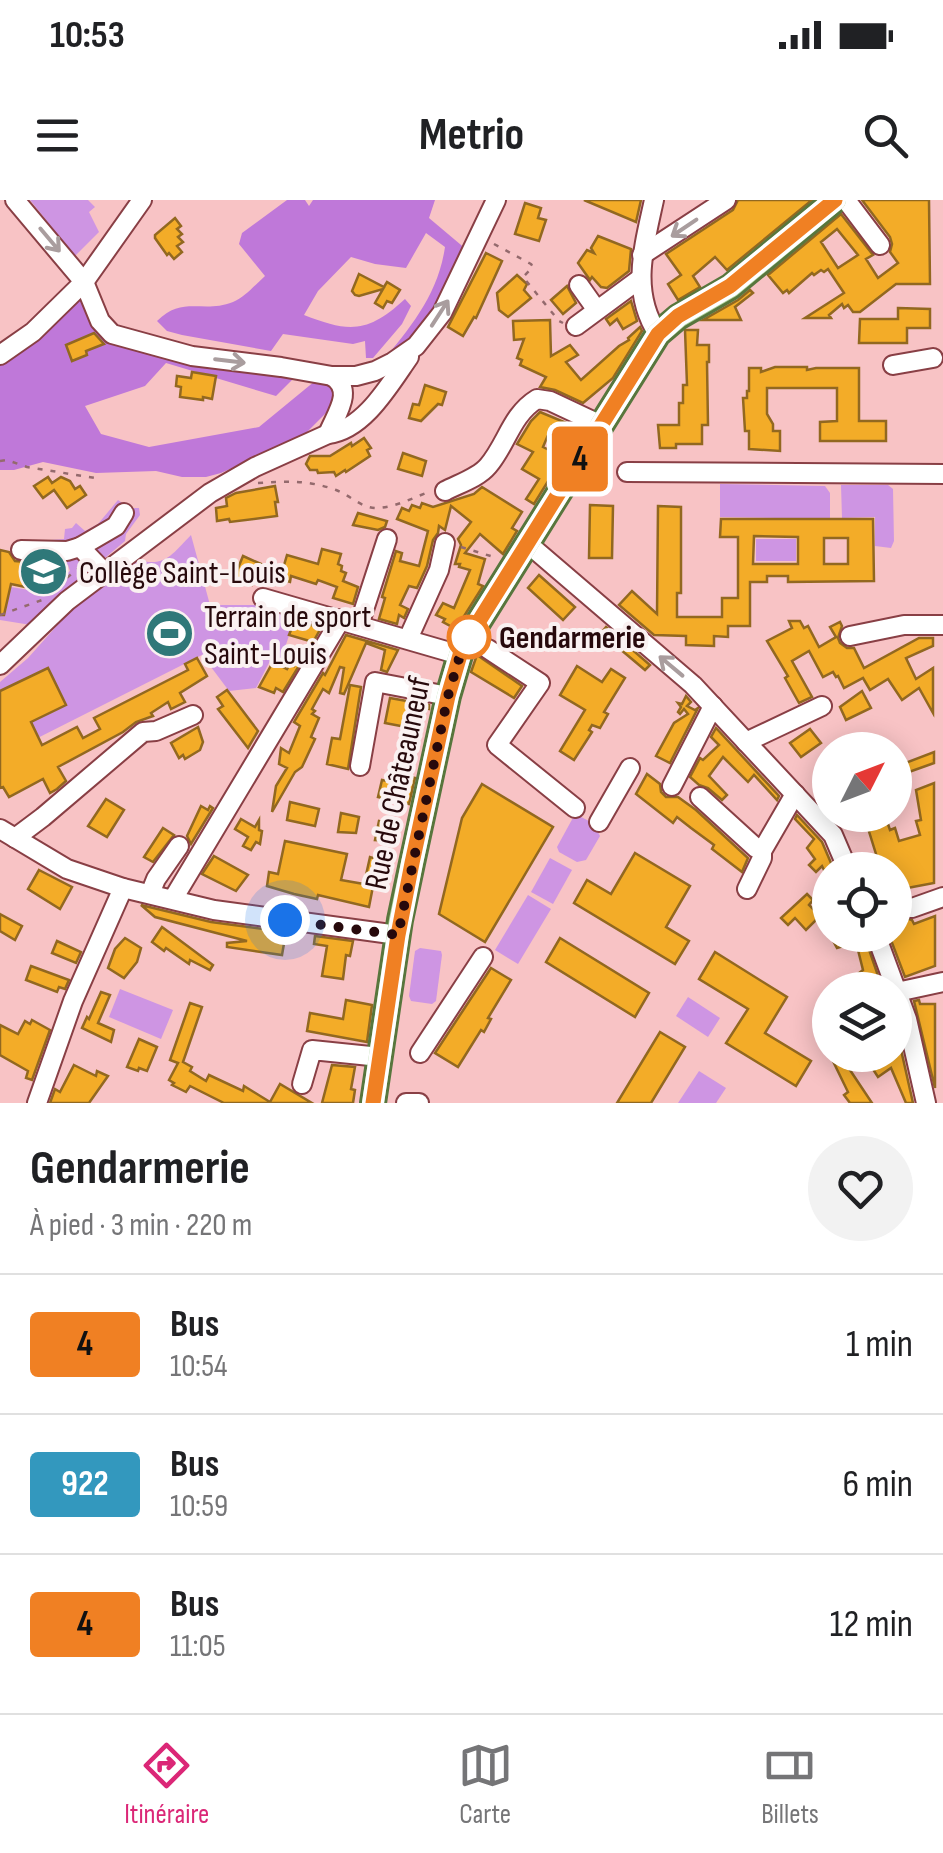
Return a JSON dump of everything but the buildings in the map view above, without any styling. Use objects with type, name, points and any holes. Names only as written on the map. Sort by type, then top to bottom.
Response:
[{"type":"main road","name":"Rue de Châteauneuf","points":[[373,1103],[398,935],[460,655],[526,542],[658,334],[678,316],[730,286],[835,200]]},
{"type":"street","points":[[15,200],[84,282],[100,321],[112,334],[192,356],[332,376],[374,371],[416,346]]},
{"type":"street","points":[[0,355],[33,332],[84,282],[142,200]]},
{"type":"street","points":[[0,665],[104,572],[222,486],[255,467],[338,433],[379,400],[442,313],[496,200]]},
{"type":"street","points":[[654,200],[642,255],[641,293],[658,334]]},
{"type":"street","points":[[642,255],[726,200]]},
{"type":"street","points":[[846,200],[880,244]]},
{"type":"street","points":[[576,326],[641,278]]},
{"type":"street","points":[[579,285],[596,309]]},
{"type":"street","points":[[893,365],[933,358]]},
{"type":"street","points":[[328,434],[345,393],[339,379],[332,376]]},
{"type":"street","points":[[444,492],[488,466],[516,419],[538,399],[601,425]]},
{"type":"street","points":[[628,472],[943,474]]},
{"type":"street","points":[[21,550],[85,552],[116,526],[124,512]]},
{"type":"street","points":[[173,899],[350,622],[388,538]]},
{"type":"street","points":[[526,542],[693,685],[832,834],[840,852]]},
{"type":"street","points":[[408,639],[439,570],[445,543]]},
{"type":"street","points":[[85,552],[104,572]]},
{"type":"street","points":[[263,598],[460,655]]},
{"type":"street","points":[[850,636],[904,626],[943,625]]},
{"type":"street","points":[[488,649],[540,682],[497,744],[575,808]]},
{"type":"street","points":[[360,766],[375,682],[448,696]]},
{"type":"street","points":[[672,786],[713,706]]},
{"type":"street","points":[[746,742],[822,706]]},
{"type":"street","points":[[8,833],[43,818],[143,732],[156,731],[193,715]]},
{"type":"street","points":[[599,822],[630,768]]},
{"type":"street","points":[[747,890],[762,851],[795,794]]},
{"type":"street","points":[[700,797],[762,851]]},
{"type":"street","points":[[8,833],[67,868],[124,888],[214,910],[398,935]]},
{"type":"street","points":[[150,894],[178,846]]},
{"type":"street","points":[[37,1103],[77,991],[124,888]]},
{"type":"street","points":[[912,908],[943,897]]},
{"type":"street","points":[[420,1053],[484,956]]},
{"type":"street","points":[[912,989],[943,982]]},
{"type":"street","points":[[71,1033],[80,1010],[77,991]]},
{"type":"street","points":[[912,1038],[926,1103]]},
{"type":"street","points":[[302,1084],[312,1050],[380,1057]]},
{"type":"street","points":[[406,1103],[419,1103]]},
{"type":"path","points":[[479,237],[532,264],[524,280],[559,321],[576,326]]},
{"type":"path","points":[[0,461],[96,478]]},
{"type":"path","points":[[582,480],[628,472]]},
{"type":"path","points":[[250,483],[296,480],[340,491],[366,506],[380,508],[430,492],[444,492]]},
{"type":"path","points":[[445,543],[491,556]]},
{"type":"path","points":[[0,615],[42,600],[85,552]]},
{"type":"shaded area","points":[[30,200],[88,200],[95,207],[89,212],[99,232],[75,256]]},
{"type":"shaded area","points":[[287,200],[305,200],[309,206],[313,200],[435,200],[429,218],[467,250],[418,336],[381,363],[412,324],[436,280],[445,247],[426,233],[406,268],[351,257],[318,291],[304,315],[334,325],[358,327],[380,318],[405,299],[411,306],[402,324],[373,358],[366,358],[365,341],[353,344],[283,334],[271,351],[182,335],[167,331],[157,321],[176,309],[237,300],[250,290],[265,276],[239,244],[242,233]]},
{"type":"shaded area","points":[[83,298],[109,340],[121,346],[195,364],[295,377],[276,396],[166,363],[145,386],[85,406],[101,434],[149,447],[259,427],[315,381],[334,385],[337,395],[331,408],[303,436],[206,477],[156,471],[96,473],[43,462],[0,470],[0,362],[71,302]]},
{"type":"shaded area","points":[[720,484],[825,486],[830,493],[830,519],[720,517]]},
{"type":"shaded area","points":[[841,485],[888,485],[893,489],[891,548],[875,546],[875,517],[842,518]]},
{"type":"shaded area","points":[[118,500],[129,508],[139,508],[140,515],[125,541],[31,625],[0,620],[0,610],[6,611],[11,587],[35,591],[41,561],[46,563],[45,589],[70,571],[68,565],[41,557],[37,547],[64,539],[65,529],[76,523],[85,531],[98,524]]},
{"type":"shaded area","name":"Terrain de sport Saint-Louis","points":[[191,535],[210,605],[268,605],[296,614],[280,663],[271,659],[256,688],[229,691],[202,655],[0,757],[0,682],[28,658],[70,611],[136,559],[161,561]]},
{"type":"shaded area","points":[[756,539],[796,539],[796,561],[756,561]]},
{"type":"shaded area","points":[[575,814],[593,823],[600,836],[586,860],[577,862],[557,847]]},
{"type":"shaded area","points":[[550,858],[572,870],[553,904],[531,892]]},
{"type":"shaded area","points":[[528,895],[551,909],[518,964],[495,950]]},
{"type":"shaded area","points":[[415,951],[441,951],[442,955],[436,1001],[432,1004],[411,1001],[409,996]]},
{"type":"shaded area","points":[[120,989],[173,1010],[161,1039],[109,1017]]},
{"type":"shaded area","points":[[688,997],[720,1018],[708,1037],[676,1016]]},
{"type":"shaded area","points":[[699,1071],[726,1088],[716,1103],[678,1103]]},
{"type":"bus line","name":"4","points":[[373,1103],[412,863],[448,696],[469,637],[658,334],[678,316],[730,286],[835,200]]},
{"type":"place","name":"Collège Saint-Louis","points":[[44,572]]},
{"type":"place","name":"Terrain de sport Saint-Louis","points":[[169,634]]},
{"type":"place","name":"Gendarmerie","points":[[469,637]]},
{"type":"route","points":[[285,920],[398,935],[448,696],[469,637]]}]
